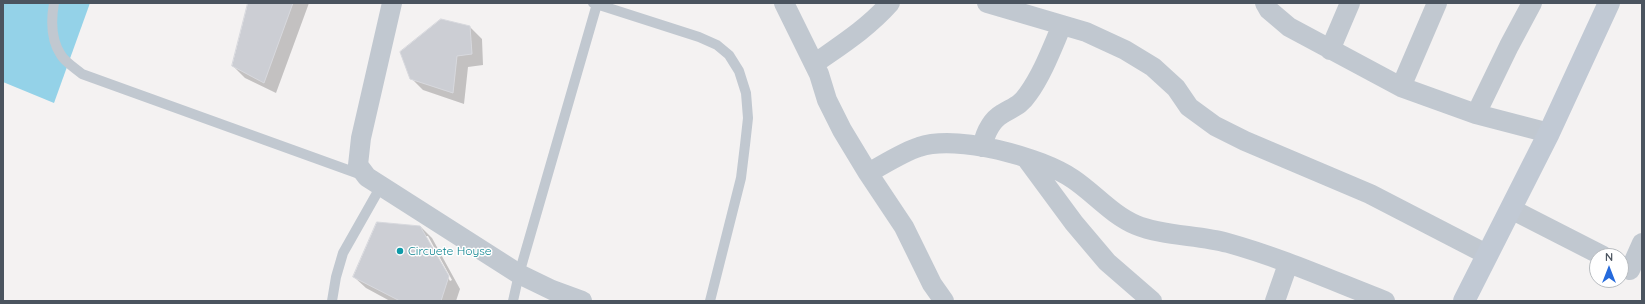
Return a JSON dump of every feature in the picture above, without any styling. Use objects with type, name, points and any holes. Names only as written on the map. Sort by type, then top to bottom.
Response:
[{"type":"main road","points":[[1464,301],[1549,133],[1609,3]]},
{"type":"street","points":[[392,3],[360,138],[358,165],[374,182],[519,274],[552,290],[582,301]]},
{"type":"street","points":[[784,3],[814,64],[827,100],[842,130],[904,228],[932,284],[944,301]]},
{"type":"street","points":[[814,64],[858,34],[877,18],[890,3]]},
{"type":"street","points":[[987,3],[1086,32],[1125,50],[1153,67],[1176,88],[1189,106],[1215,126],[1245,141],[1370,194],[1488,255]]},
{"type":"street","points":[[1265,3],[1269,10],[1289,27],[1401,87],[1476,114],[1549,133]]},
{"type":"street","points":[[1330,50],[1350,3]]},
{"type":"street","points":[[1401,87],[1437,3]]},
{"type":"street","points":[[1476,114],[1532,3]]},
{"type":"street","points":[[982,147],[986,132],[992,123],[1001,114],[1016,107],[1028,95],[1044,66],[1062,25]]},
{"type":"street","points":[[868,173],[919,147],[940,143],[968,144],[1025,157],[1072,178],[1107,206],[1136,225],[1151,230],[1229,243],[1385,301]]},
{"type":"street","points":[[1025,157],[1074,223],[1107,262],[1152,301]]},
{"type":"street","points":[[1510,209],[1589,249]]},
{"type":"street","points":[[1631,272],[1642,243]]},
{"type":"street","points":[[1275,301],[1288,264]]},
{"type":"lane","points":[[54,3],[52,25],[54,42],[61,56],[82,74],[374,182],[343,253],[336,277],[332,301]]},
{"type":"lane","points":[[513,301],[519,274],[595,4],[699,37],[717,45],[729,55],[739,71],[746,93],[748,118],[741,178],[710,301]]},
{"type":"water","points":[[3,3],[90,3],[54,103],[3,82]]},
{"type":"building","points":[[248,3],[293,3],[264,83],[232,66]]},
{"type":"building","points":[[441,19],[470,26],[472,54],[457,56],[453,93],[410,79],[400,52]]},
{"type":"building","name":"Circuete Hoyse","points":[[377,222],[420,226],[449,276],[441,301],[400,301],[353,277]]},
{"type":"place","name":"Circuete Hoyse","points":[[400,251]]}]
